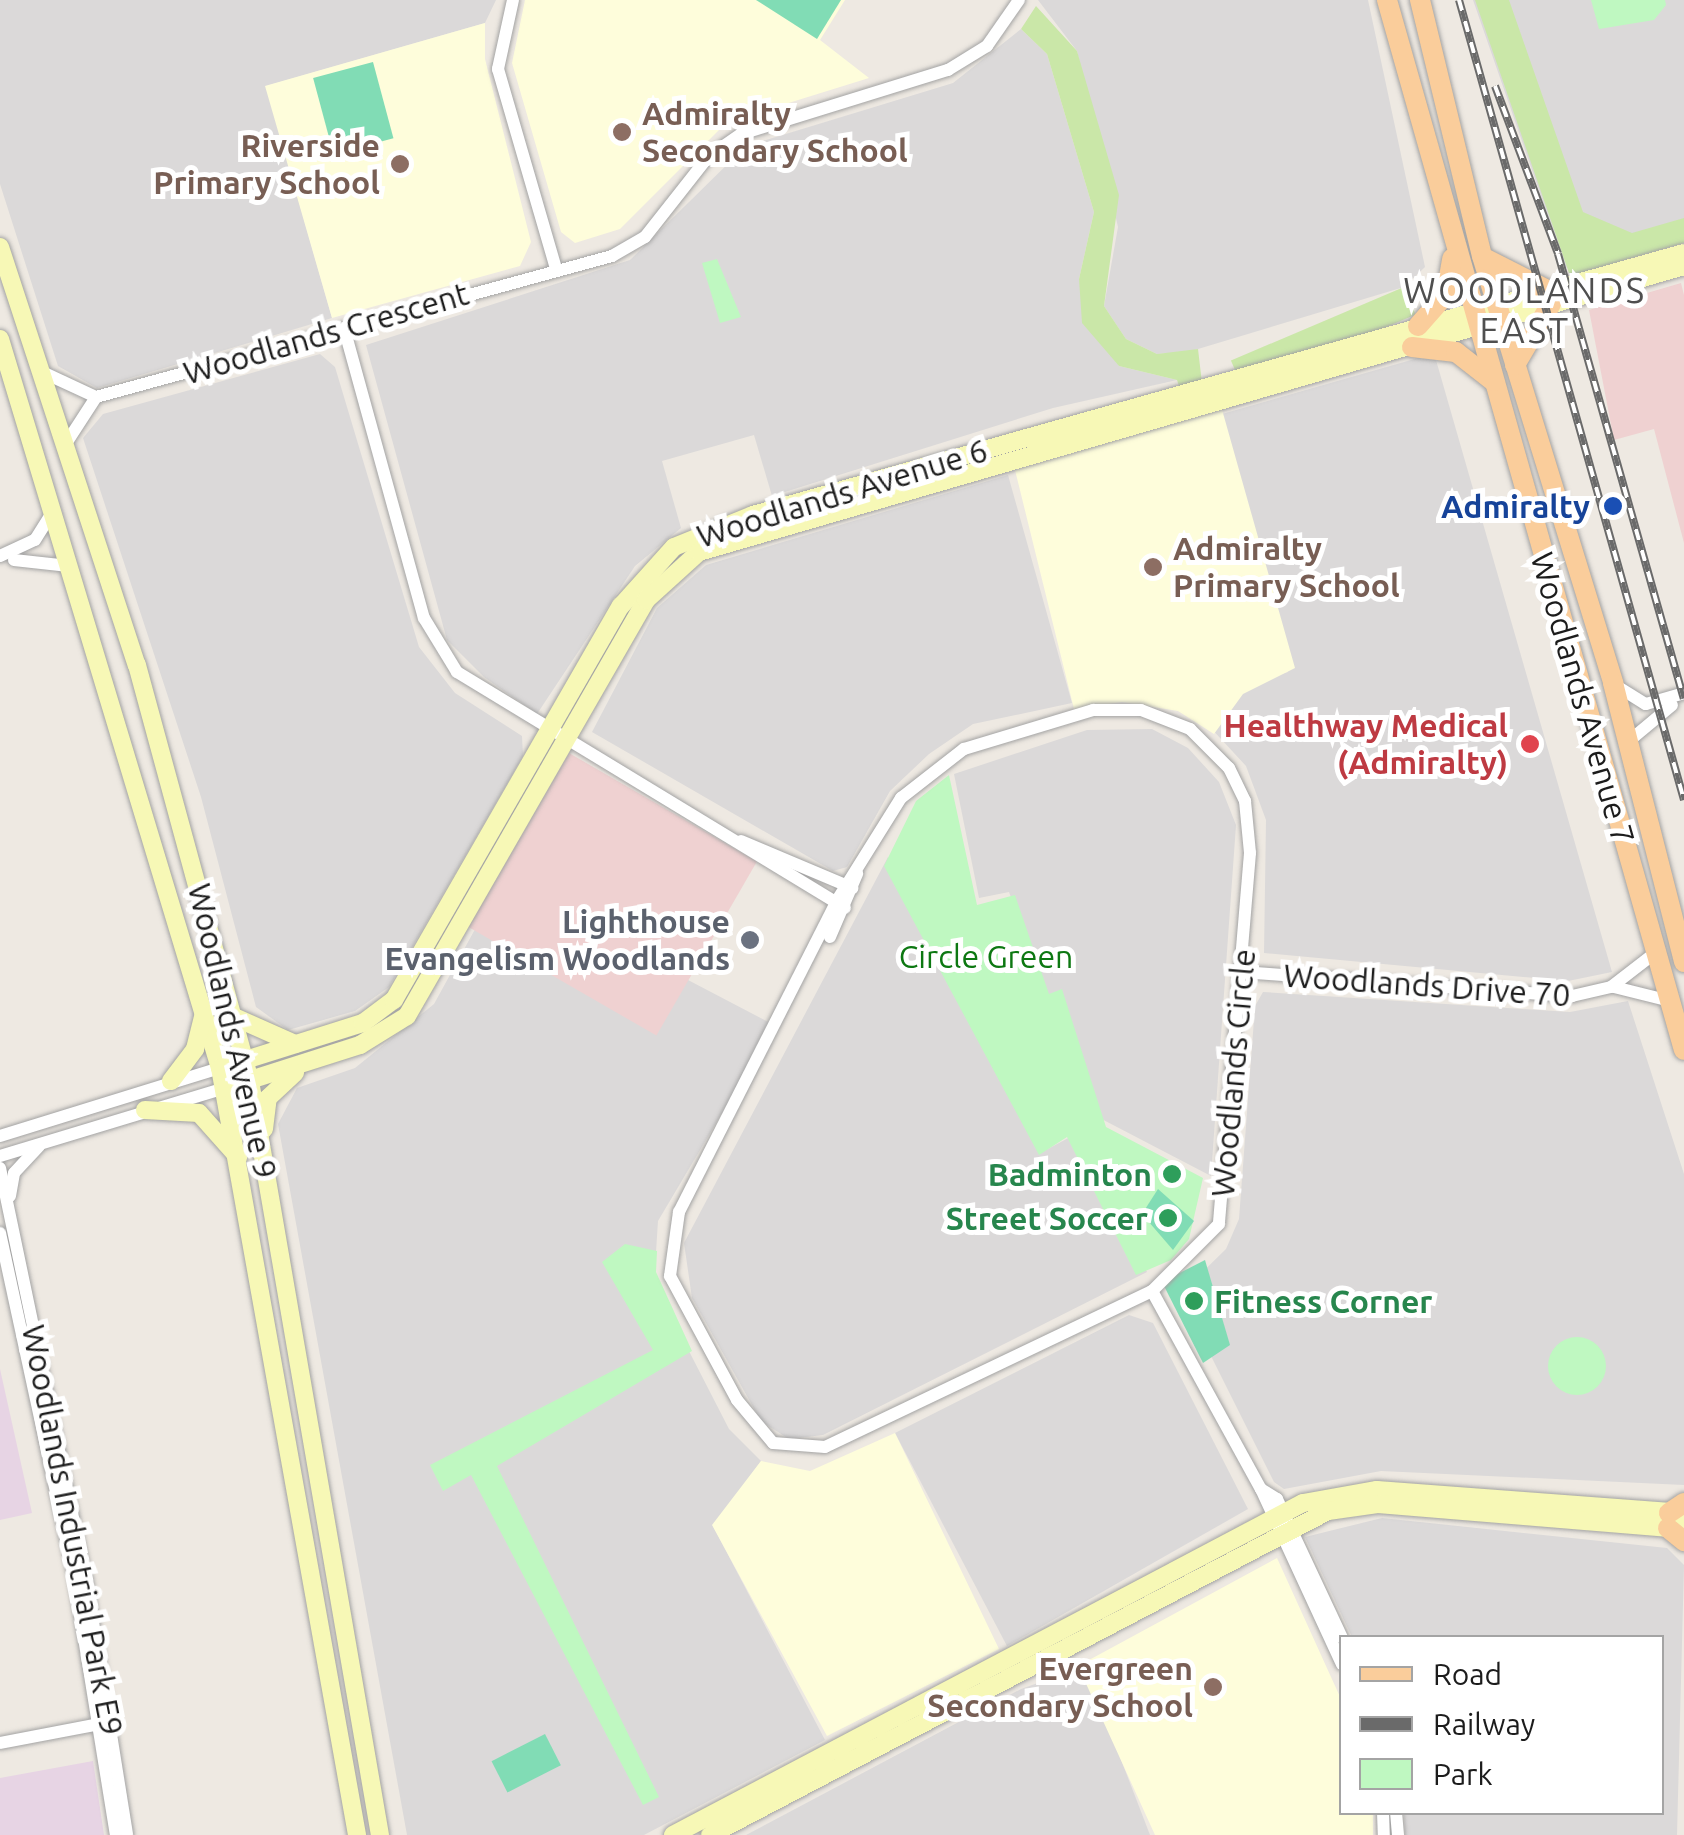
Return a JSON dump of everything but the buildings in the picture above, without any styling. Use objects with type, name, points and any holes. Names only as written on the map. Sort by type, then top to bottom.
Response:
[{"type":"main road","name":"Woodlands Avenue 7","points":[[1387,0],[1452,250],[1684,1050]]},
{"type":"main road","name":"Woodlands Avenue 7","points":[[1420,0],[1482,256],[1613,684],[1684,962]]},
{"type":"main road","name":"Woodlands Avenue 9","points":[[0,247],[137,665],[250,1081],[380,1835]]},
{"type":"main road","points":[[1452,250],[1446,294],[1415,336],[1456,352],[1492,381]]},
{"type":"main road","name":"Woodlands Avenue 6","points":[[1548,297],[1684,253]]},
{"type":"main road","points":[[1482,256],[1548,297],[1515,365]]},
{"type":"main road","name":"Woodlands Avenue 6","points":[[224,1088],[308,1064],[408,1016],[646,600],[699,552],[1499,310],[1684,266]]},
{"type":"main road","name":"Woodlands Avenue 6","points":[[220,1068],[363,1023],[394,1000],[628,596],[674,547],[700,533],[1415,336]]},
{"type":"main road","name":"Woodlands Avenue 9","points":[[0,339],[220,1068],[241,1161],[357,1835]]},
{"type":"main road","points":[[171,1081],[195,1049],[204,1012]]},
{"type":"main road","points":[[232,1016],[298,1044]]},
{"type":"main road","points":[[264,1153],[268,1098],[308,1064]]},
{"type":"main road","points":[[145,1110],[199,1113],[241,1161]]},
{"type":"main road","points":[[673,1835],[716,1828],[1280,1523],[1378,1504],[1679,1521]]},
{"type":"street","points":[[512,0],[498,69],[556,269]]},
{"type":"street","name":"Woodlands Crescent","points":[[96,397],[612,256],[645,237],[708,157],[763,123],[948,70],[987,46],[1019,0]]},
{"type":"street","points":[[344,328],[436,643],[474,688],[741,841],[840,905]]},
{"type":"street","points":[[38,370],[96,397],[64,447]]},
{"type":"street","points":[[0,556],[35,540],[53,511]]},
{"type":"street","points":[[0,565],[28,556],[69,566]]},
{"type":"street","points":[[1613,684],[1646,704],[1684,693]]},
{"type":"street","points":[[1629,741],[1649,715],[1684,701]]},
{"type":"street","name":"Woodlands Circle","points":[[1093,710],[1141,710],[1190,728],[1229,768],[1245,802],[1242,972],[1220,1224],[1152,1291],[836,1442],[790,1450],[745,1413],[666,1261],[715,1141],[851,887],[901,798],[964,749],[1093,710]]},
{"type":"street","points":[[741,841],[758,841],[851,887]]},
{"type":"street","name":"Woodlands Drive 70","points":[[1611,987],[1655,953]]},
{"type":"street","name":"Woodlands Drive 70","points":[[1242,972],[1542,995],[1611,987],[1670,1001]]},
{"type":"street","points":[[0,1136],[220,1068]]},
{"type":"street","points":[[0,1156],[224,1088]]},
{"type":"street","points":[[0,1121],[28,1128]]},
{"type":"street","points":[[10,1202],[14,1173],[44,1140]]},
{"type":"street","name":"Woodlands Industrial Park E9","points":[[0,1168],[10,1202],[116,1835]]},
{"type":"street","name":"Woodlands Industrial Park E9","points":[[0,1233],[29,1332],[127,1835]]},
{"type":"street","points":[[1152,1291],[1340,1635]]},
{"type":"street","points":[[1280,1523],[1339,1657]]},
{"type":"street","points":[[0,1743],[100,1724]]},
{"type":"shaded area","points":[[0,0],[496,0],[485,23],[266,86],[332,318],[97,388],[58,366],[0,184]]},
{"type":"shaded area","name":"Admiralty Secondary School","points":[[525,0],[845,0],[820,40],[869,78],[727,122],[620,229],[575,243],[561,232],[512,63]]},
{"type":"shaded area","points":[[1038,0],[1368,0],[1425,267],[1404,287],[1188,352],[1157,354],[1126,339],[1104,306],[1118,227],[1077,51]]},
{"type":"shaded area","points":[[1473,0],[1684,0],[1684,234],[1566,268]]},
{"type":"shaded area","name":"Riverside Primary School","points":[[485,23],[485,59],[531,242],[520,266],[332,318],[265,86]]},
{"type":"shaded area","points":[[1021,29],[1047,54],[1094,212],[1079,279],[1119,366],[1177,380],[1053,408],[772,496],[754,435],[662,461],[681,528],[635,566],[537,714],[484,677],[447,640],[366,345],[630,260],[746,146],[953,83]]},
{"type":"shaded area","points":[[1681,283],[1684,543],[1654,429],[1614,440],[1589,310]]},
{"type":"shaded area","points":[[320,354],[335,367],[419,647],[455,693],[522,736],[523,756],[389,987],[355,1011],[288,1030],[256,1007],[201,797],[83,438],[103,414]]},
{"type":"shaded area","points":[[1418,358],[1436,360],[1612,972],[1568,981],[1264,953],[1266,820],[1246,766],[1209,726],[1240,686],[1288,672],[1215,416]]},
{"type":"shaded area","name":"Admiralty Primary School","points":[[1221,406],[1295,668],[1243,694],[1214,734],[1178,711],[1122,702],[1074,709],[1014,466]]},
{"type":"shaded area","points":[[1008,475],[1072,703],[973,724],[929,754],[890,791],[847,867],[833,871],[592,732],[657,608],[706,565]]},
{"type":"shaded area","points":[[1152,729],[1188,748],[1219,782],[1236,825],[1211,1176],[1092,1114],[1009,892],[979,898],[954,774],[1087,730]]},
{"type":"shaded area","points":[[569,753],[757,862],[656,1036],[468,927]]},
{"type":"shaded area","points":[[535,820],[753,863],[688,980],[774,1025],[658,1221],[654,1283],[729,1429],[761,1461],[713,1526],[825,1740],[644,1835],[407,1835],[278,1124],[297,1088],[355,1068],[434,1004]]},
{"type":"shaded area","points":[[888,857],[1044,1151],[1074,1135],[1147,1272],[823,1435],[789,1439],[761,1421],[692,1298],[684,1243]]},
{"type":"shaded area","points":[[1263,992],[1570,1012],[1628,1001],[1684,1174],[1684,1485],[1381,1471],[1284,1489],[1274,1482],[1180,1294],[1226,1249],[1239,1219],[1255,1006]]},
{"type":"shaded area","points":[[1129,1315],[1153,1323],[1248,1509],[1007,1646],[895,1433]]},
{"type":"shaded area","points":[[0,1369],[32,1513],[0,1520]]},
{"type":"shaded area","points":[[895,1433],[999,1649],[827,1736],[712,1525],[761,1461],[810,1471]]},
{"type":"shaded area","points":[[1382,1518],[1667,1548],[1684,1565],[1677,1835],[1405,1835],[1404,1815],[1664,1815],[1664,1635],[1351,1635],[1305,1537]]},
{"type":"shaded area","name":"Evergreen Secondary School","points":[[1277,1558],[1339,1695],[1339,1815],[1373,1815],[1373,1835],[1155,1835],[1078,1666]]},
{"type":"shaded area","points":[[1085,1666],[1150,1835],[746,1835],[1021,1689]]},
{"type":"shaded area","points":[[93,1761],[104,1835],[0,1835],[0,1778]]},
{"type":"green space","points":[[756,0],[841,0],[817,39]]},
{"type":"green space","points":[[1475,0],[1509,0],[1583,212],[1632,233],[1684,218],[1684,243],[1570,276]]},
{"type":"green space","points":[[1591,0],[1665,0],[1666,5],[1654,20],[1599,29]]},
{"type":"green space","points":[[1036,6],[1077,51],[1119,195],[1104,306],[1126,339],[1157,354],[1198,349],[1202,383],[1180,389],[1177,380],[1119,366],[1082,323],[1079,279],[1094,212],[1047,54],[1021,29]]},
{"type":"green space","points":[[373,62],[393,138],[334,154],[313,78]]},
{"type":"green space","points":[[717,259],[741,317],[720,323],[702,263]]},
{"type":"green space","points":[[1404,287],[1416,315],[1243,388],[1231,360]]},
{"type":"green space","name":"Circle Green","points":[[949,775],[977,905],[1015,895],[1049,994],[1062,989],[1106,1127],[1203,1178],[1189,1239],[1171,1260],[1136,1275],[1067,1137],[1039,1155],[884,866],[916,801]]},
{"type":"green space","name":"Street Soccer","points":[[1158,1189],[1194,1221],[1173,1250],[1142,1214]]},
{"type":"green space","points":[[625,1244],[657,1251],[656,1272],[692,1351],[497,1466],[659,1797],[643,1805],[471,1475],[443,1491],[430,1465],[653,1350],[602,1262]]},
{"type":"green space","points":[[1205,1260],[1230,1345],[1203,1363],[1162,1282]]},
{"type":"green space","points":[[1577,1337],[1598,1345],[1606,1366],[1598,1387],[1577,1395],[1556,1387],[1548,1366],[1556,1345]]},
{"type":"green space","points":[[545,1734],[561,1765],[507,1792],[492,1761]]},
{"type":"railway","points":[[1459,0],[1684,800]]},
{"type":"railway","points":[[1495,86],[1558,254],[1684,698]]},
{"type":"place","name":"Admiralty Secondary School","points":[[622,132]]},
{"type":"place","name":"Riverside Primary School","points":[[400,164]]},
{"type":"place","name":"Admiralty","points":[[1613,506]]},
{"type":"place","name":"Admiralty Primary School","points":[[1153,567]]},
{"type":"place","name":"Healthway Medical (Admiralty)","points":[[1530,744]]},
{"type":"place","name":"Lighthouse Evangelism Woodlands","points":[[750,940]]},
{"type":"place","name":"Badminton","points":[[1172,1174]]},
{"type":"place","name":"Street Soccer","points":[[1168,1218]]},
{"type":"place","name":"Fitness Corner","points":[[1194,1301]]},
{"type":"place","name":"Evergreen Secondary School","points":[[1213,1687]]},
{"type":"district","name":"WOODLANDS EAST","points":[[1525,310]]}]
